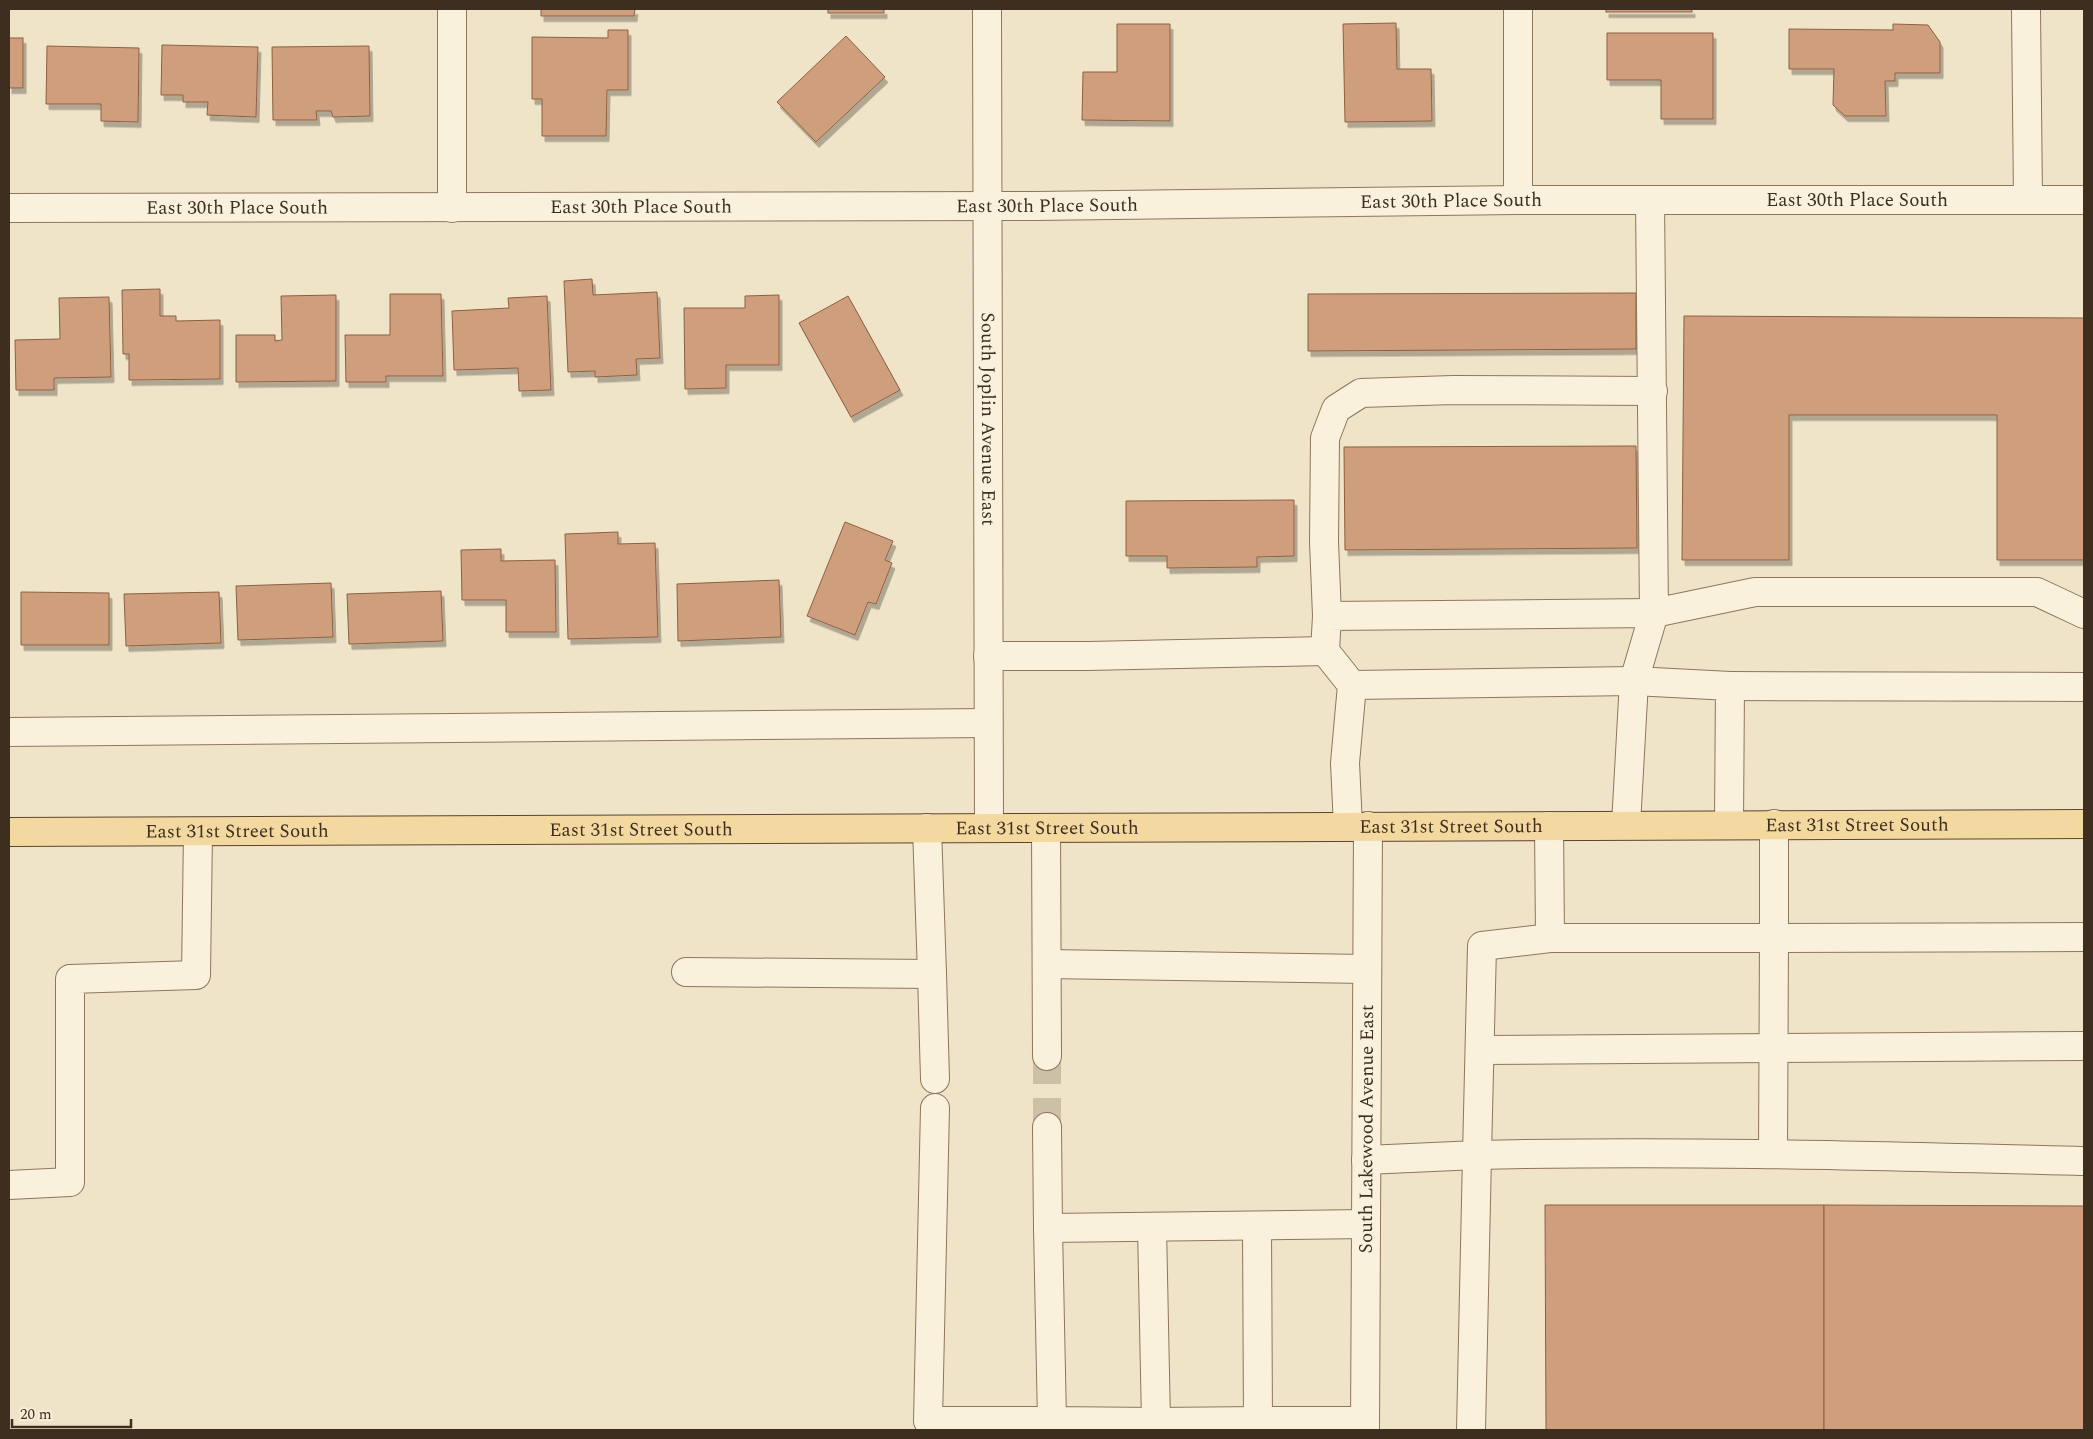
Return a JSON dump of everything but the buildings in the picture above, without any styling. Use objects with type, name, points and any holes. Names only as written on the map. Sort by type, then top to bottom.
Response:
[{"type":"main road","name":"East 31st Street South","points":[[9,832],[2084,824]]},
{"type":"street","points":[[452,9],[452,208]]},
{"type":"street","name":"South Joplin Avenue East","points":[[987,9],[989,828]]},
{"type":"street","points":[[1518,9],[1518,200]]},
{"type":"street","points":[[2026,9],[2028,200]]},
{"type":"street","name":"East 30th Place South","points":[[9,208],[987,206],[1518,200],[2084,200]]},
{"type":"street","points":[[1626,825],[1634,681],[1654,613],[1650,200]]},
{"type":"street","points":[[1653,391],[1453,390],[1362,394],[1336,409],[1325,438],[1324,542],[1327,616],[1325,651],[1352,685],[1634,681],[1730,686],[2084,687]]},
{"type":"street","points":[[1327,616],[1654,613],[1756,592],[2037,592],[2084,614]]},
{"type":"street","points":[[988,656],[1325,651]]},
{"type":"street","name":"South Lakewood Avenue East","points":[[1352,685],[1346,763],[1358,826],[1367,969],[1365,1426]]},
{"type":"street","points":[[1729,825],[1730,686]]},
{"type":"street","points":[[9,732],[988,723]]},
{"type":"street","points":[[1773,1154],[1774,824]]},
{"type":"street","points":[[1549,826],[1550,938]]},
{"type":"street","points":[[927,828],[935,1079]]},
{"type":"street","points":[[1046,828],[1047,1056]]},
{"type":"street","points":[[9,1185],[70,1182],[70,979],[196,975],[198,832]]},
{"type":"street","points":[[1471,1430],[1482,946],[1550,938],[2084,937]]},
{"type":"street","points":[[1047,964],[1367,969]]},
{"type":"street","points":[[686,972],[932,974]]},
{"type":"street","points":[[1480,1050],[2084,1046]]},
{"type":"street","points":[[935,1108],[928,1421],[1258,1421],[1365,1426]]},
{"type":"street","points":[[1047,1128],[1052,1421]]},
{"type":"street","points":[[1366,1160],[1597,1152],[2084,1161]]},
{"type":"street","points":[[1048,1228],[1366,1224]]},
{"type":"street","points":[[1257,1226],[1258,1421]]},
{"type":"street","points":[[1152,1227],[1156,1422]]},
{"type":"tunnel","points":[[1047,1056],[1047,1127]]}]
